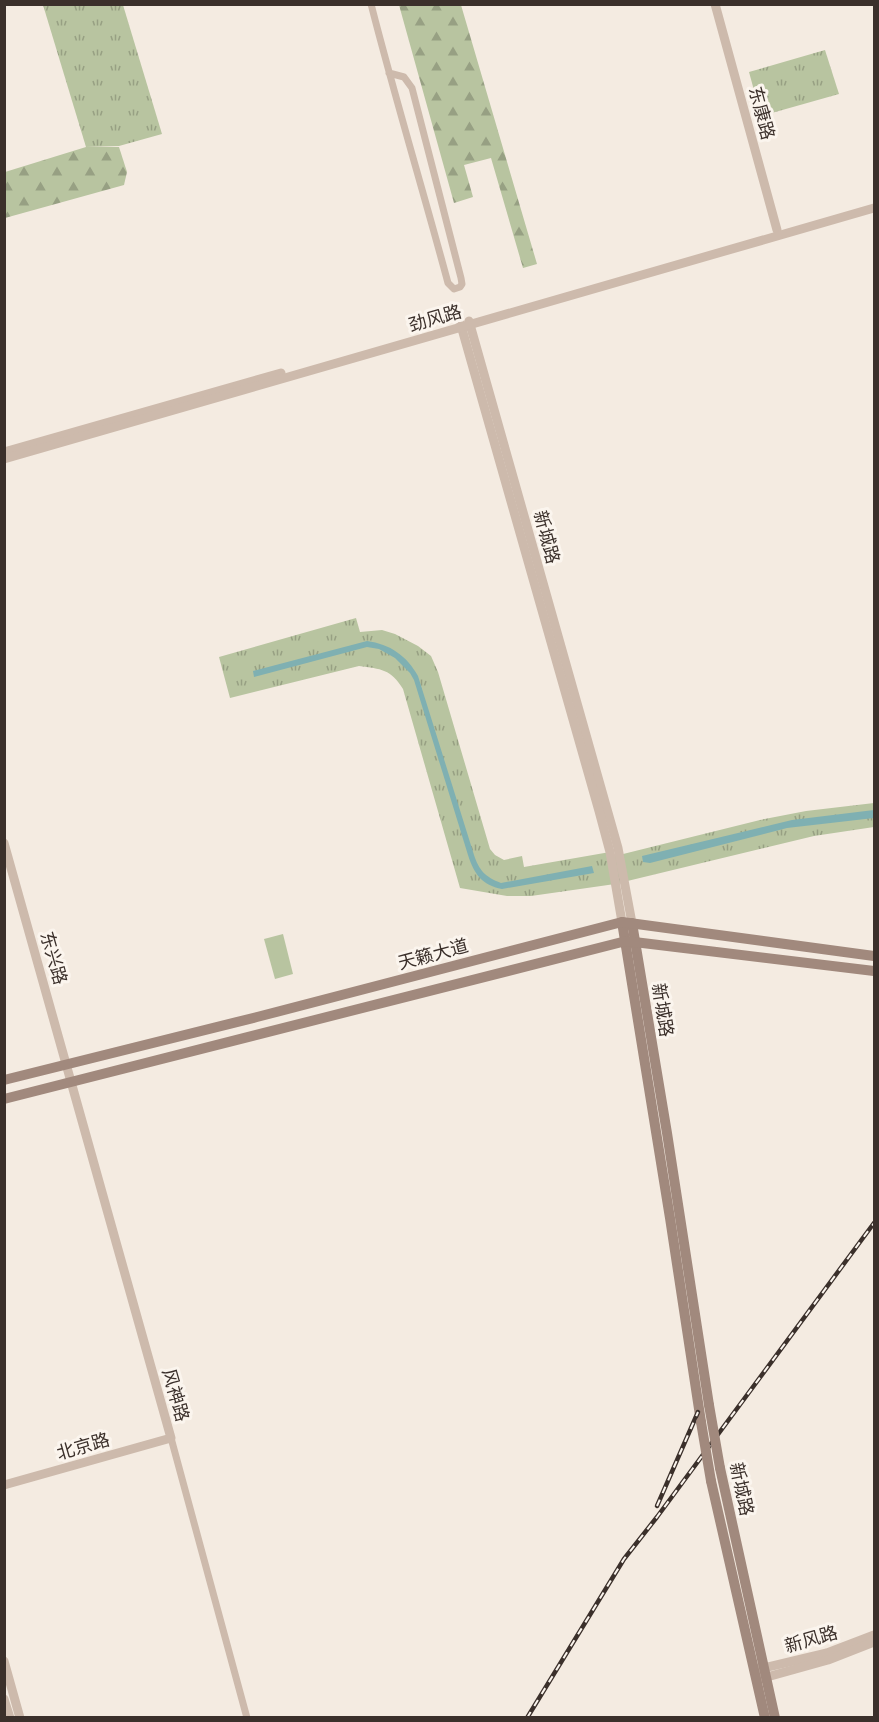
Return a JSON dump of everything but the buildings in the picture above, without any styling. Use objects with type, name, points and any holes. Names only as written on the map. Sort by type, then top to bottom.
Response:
[{"type":"main road","name":"新城路","points":[[627,923],[720,1468],[761,1674],[765,1718]]},
{"type":"main road","name":"天籁大道","points":[[4,1080],[627,923],[874,956]]},
{"type":"main road","name":"新城路","points":[[631,941],[711,1481],[761,1674],[775,1718]]},
{"type":"main road","name":"天籁大道","points":[[4,1099],[631,941],[874,971]]},
{"type":"street","points":[[371,4],[389,73],[414,156],[448,283],[454,289],[462,284],[461,278],[412,88],[404,77],[389,73]]},
{"type":"street","name":"东康路","points":[[715,4],[777,230]]},
{"type":"street","name":"劲风路","points":[[4,459],[874,201]]},
{"type":"street","name":"劲风路","points":[[4,452],[874,208]]},
{"type":"street","name":"新城路","points":[[465,324],[618,848],[627,923]]},
{"type":"street","name":"东兴路","points":[[4,843],[71,1082]]},
{"type":"street","name":"风神路","points":[[71,1082],[247,1718]]},
{"type":"street","name":"北京路","points":[[4,1485],[171,1438]]},
{"type":"street","name":"新风路","points":[[761,1674],[874,1635]]},
{"type":"street","name":"新风路","points":[[761,1674],[828,1660],[874,1642]]},
{"type":"street","points":[[4,1661],[20,1718]]},
{"type":"street","points":[[4,1699],[10,1718]]},
{"type":"green space","points":[[43,5],[123,5],[162,134],[119,146],[86,147]]},
{"type":"green space","points":[[399,5],[461,5],[537,264],[523,268],[491,158],[464,165],[473,197],[454,203]]},
{"type":"green space","points":[[825,50],[839,94],[761,116],[749,72]]},
{"type":"green space","points":[[86,147],[119,147],[127,172],[124,185],[5,218],[5,172]]},
{"type":"green space","points":[[356,618],[360,632],[382,630],[395,634],[431,656],[438,672],[490,849],[504,860],[522,856],[524,867],[610,852],[611,857],[760,820],[806,811],[874,803],[874,827],[814,836],[615,884],[531,896],[507,896],[460,888],[403,689],[394,677],[379,669],[359,666],[230,698],[219,657]]},
{"type":"green space","points":[[283,934],[293,974],[275,979],[264,939]]},
{"type":"water","points":[[367,641],[397,652],[418,676],[474,855],[483,872],[501,883],[592,866],[594,873],[502,889],[489,885],[480,878],[468,855],[414,680],[395,658],[379,649],[367,647],[254,677],[253,671]]},
{"type":"water","points":[[874,810],[874,818],[787,828],[650,863],[643,862],[642,856],[792,820]]},
{"type":"railway","points":[[527,1718],[624,1559],[874,1223]]},
{"type":"railway","points":[[657,1506],[698,1412]]}]
